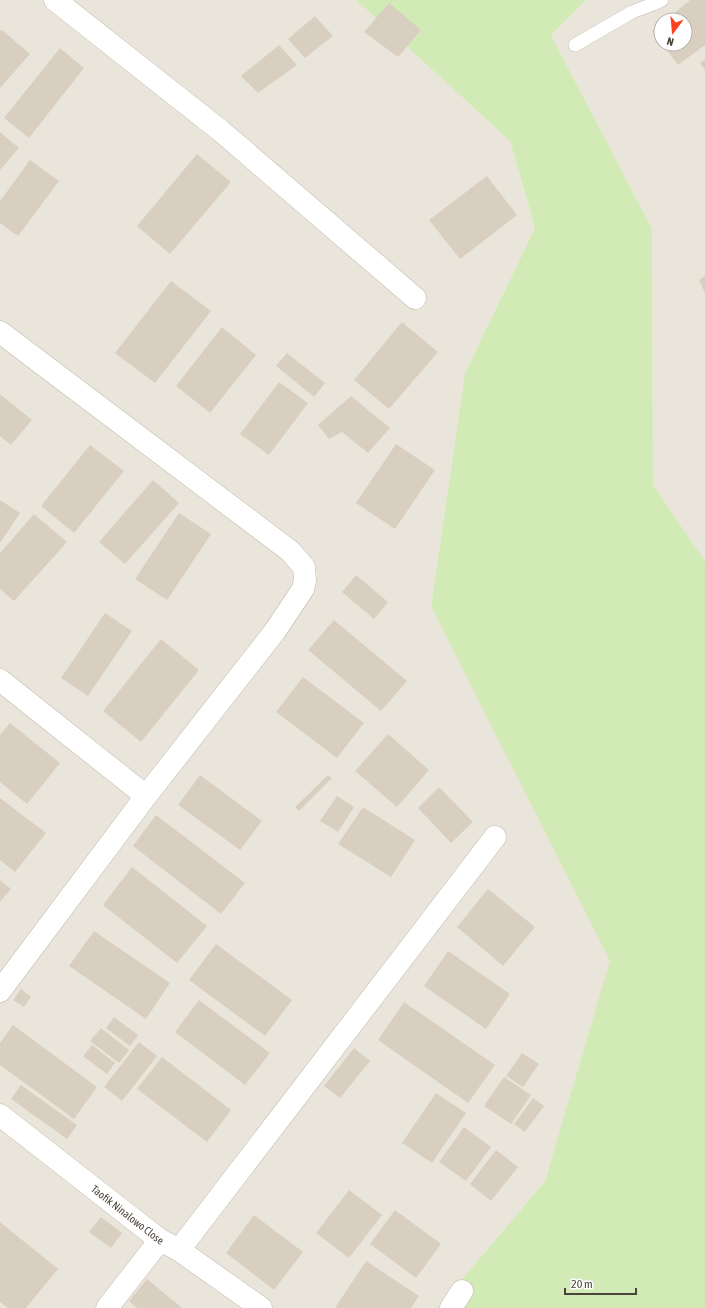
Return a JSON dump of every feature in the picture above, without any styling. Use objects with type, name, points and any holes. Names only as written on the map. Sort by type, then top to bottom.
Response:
[{"type":"street","points":[[55,0],[221,131],[415,298]]},
{"type":"street","points":[[0,332],[290,551],[304,567],[305,580],[303,589],[275,631],[146,796],[0,991]]},
{"type":"street","points":[[0,680],[146,796]]},
{"type":"street","points":[[107,1308],[170,1245],[495,837]]},
{"type":"street","name":"Taofik Ninalowo Close","points":[[0,1114],[170,1245],[261,1308]]},
{"type":"lane","points":[[575,46],[632,12],[662,0]]},
{"type":"shaded area","points":[[0,0],[356,0],[510,141],[535,228],[465,373],[431,606],[611,961],[545,1181],[438,1308],[0,1308]]},
{"type":"shaded area","points":[[586,0],[705,0],[705,561],[653,485],[652,229],[551,35]]},
{"type":"green space","points":[[356,0],[586,0],[551,35],[652,229],[653,485],[705,561],[705,1308],[438,1308],[545,1181],[610,961],[431,606],[465,373],[535,228],[510,141]]},
{"type":"building","points":[[690,0],[705,0],[705,45],[678,65],[668,52],[693,52],[693,12],[676,12]]},
{"type":"building","points":[[389,3],[421,30],[398,57],[364,32]]},
{"type":"building","points":[[315,16],[333,36],[305,58],[288,39]]},
{"type":"building","points":[[2,30],[30,54],[0,88],[0,31]]},
{"type":"building","points":[[279,45],[297,65],[258,93],[241,76]]},
{"type":"building","points":[[60,48],[84,68],[29,138],[4,118]]},
{"type":"building","points":[[705,60],[705,70],[700,63]]},
{"type":"building","points":[[0,132],[19,148],[0,170]]},
{"type":"building","points":[[197,154],[231,182],[170,254],[137,226]]},
{"type":"building","points":[[30,160],[59,181],[18,236],[0,223],[0,201]]},
{"type":"building","points":[[487,176],[517,215],[460,259],[429,220]]},
{"type":"building","points":[[705,276],[705,293],[699,280]]},
{"type":"building","points":[[171,281],[211,311],[155,383],[115,353]]},
{"type":"building","points":[[402,322],[438,352],[389,409],[354,380]]},
{"type":"building","points":[[222,327],[256,355],[210,413],[176,386]]},
{"type":"building","points":[[287,353],[325,383],[314,397],[276,366]]},
{"type":"building","points":[[279,382],[308,403],[269,455],[240,434]]},
{"type":"building","points":[[0,394],[32,420],[11,445],[0,436]]},
{"type":"building","points":[[351,396],[390,428],[368,453],[342,432],[329,439],[318,425]]},
{"type":"building","points":[[396,444],[435,470],[395,529],[356,503]]},
{"type":"building","points":[[90,445],[124,471],[74,533],[41,506]]},
{"type":"building","points":[[153,480],[179,503],[125,564],[99,542]]},
{"type":"building","points":[[0,500],[20,513],[0,543]]},
{"type":"building","points":[[179,513],[211,534],[167,600],[135,579]]},
{"type":"building","points":[[34,514],[67,542],[14,601],[0,589],[0,553]]},
{"type":"building","points":[[356,575],[388,602],[374,619],[342,592]]},
{"type":"building","points":[[105,613],[132,631],[88,696],[61,678]]},
{"type":"building","points":[[334,620],[407,681],[381,711],[308,650]]},
{"type":"building","points":[[161,639],[199,670],[141,742],[103,711]]},
{"type":"building","points":[[303,677],[364,723],[337,758],[276,712]]},
{"type":"building","points":[[10,723],[60,763],[27,804],[0,782],[0,735]]},
{"type":"building","points":[[388,734],[429,770],[397,807],[355,771]]},
{"type":"building","points":[[200,775],[262,821],[240,850],[178,805]]},
{"type":"building","points":[[328,775],[332,778],[299,811],[295,807]]},
{"type":"building","points":[[439,787],[473,822],[451,843],[418,808]]},
{"type":"building","points":[[337,796],[354,807],[338,832],[320,821]]},
{"type":"building","points":[[0,798],[46,833],[15,872],[0,860]]},
{"type":"building","points":[[363,807],[415,840],[391,877],[338,844]]},
{"type":"building","points":[[156,815],[245,883],[221,914],[133,846]]},
{"type":"building","points":[[132,867],[207,926],[177,963],[103,905]]},
{"type":"building","points":[[0,880],[11,889],[0,902]]},
{"type":"building","points":[[488,889],[535,927],[503,966],[457,927]]},
{"type":"building","points":[[94,931],[170,983],[146,1019],[69,966]]},
{"type":"building","points":[[216,944],[292,1000],[265,1036],[189,980]]},
{"type":"building","points":[[448,951],[510,994],[486,1029],[424,986]]},
{"type":"building","points":[[21,989],[31,997],[24,1007],[13,1000]]},
{"type":"building","points":[[199,1000],[270,1053],[245,1085],[175,1032]]},
{"type":"building","points":[[404,1002],[495,1065],[468,1103],[378,1040]]},
{"type":"building","points":[[114,1017],[138,1035],[130,1046],[106,1028]]},
{"type":"building","points":[[13,1025],[97,1087],[74,1119],[0,1065],[0,1043]]},
{"type":"building","points":[[101,1028],[129,1050],[119,1063],[90,1041]]},
{"type":"building","points":[[139,1042],[157,1056],[122,1101],[104,1087]]},
{"type":"building","points":[[92,1045],[115,1063],[107,1074],[83,1056]]},
{"type":"building","points":[[354,1048],[370,1061],[340,1098],[324,1086]]},
{"type":"building","points":[[522,1053],[539,1064],[523,1087],[506,1076]]},
{"type":"building","points":[[162,1057],[231,1110],[207,1142],[137,1089]]},
{"type":"building","points":[[504,1077],[531,1095],[511,1124],[484,1106]]},
{"type":"building","points":[[21,1085],[77,1125],[67,1139],[11,1099]]},
{"type":"building","points":[[436,1093],[466,1113],[432,1163],[402,1143]]},
{"type":"building","points":[[533,1098],[544,1106],[525,1132],[514,1124]]},
{"type":"building","points":[[464,1127],[491,1147],[466,1181],[439,1162]]},
{"type":"building","points":[[496,1150],[518,1167],[491,1201],[470,1184]]},
{"type":"building","points":[[349,1190],[382,1215],[349,1258],[316,1233]]},
{"type":"building","points":[[395,1210],[441,1244],[416,1278],[370,1244]]},
{"type":"building","points":[[254,1215],[303,1252],[274,1290],[226,1253]]},
{"type":"building","points":[[101,1217],[122,1233],[111,1248],[89,1232]]},
{"type":"building","points":[[0,1222],[58,1269],[26,1308],[8,1308],[0,1302]]},
{"type":"building","points":[[366,1261],[419,1296],[411,1308],[335,1308]]},
{"type":"building","points":[[147,1279],[182,1308],[137,1308],[129,1301]]}]
